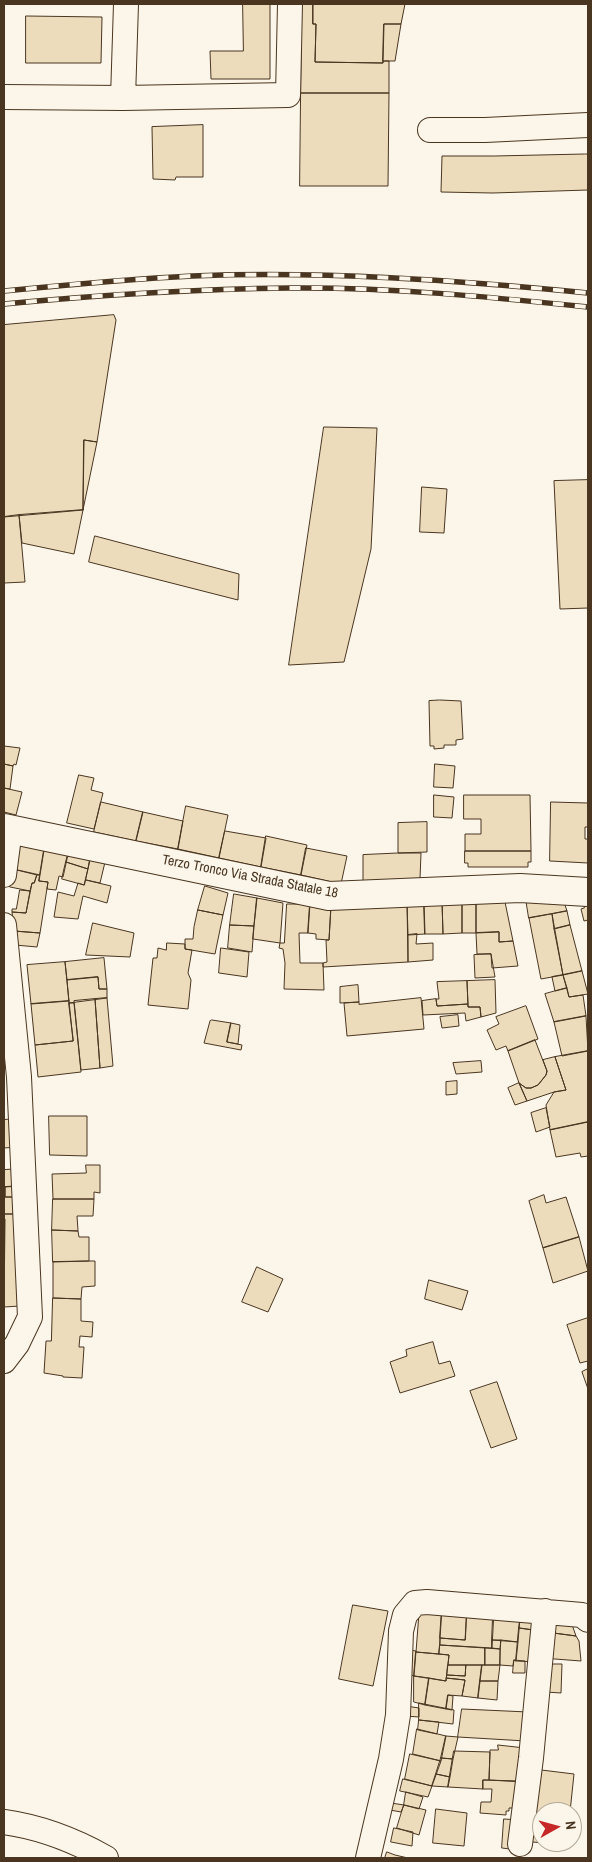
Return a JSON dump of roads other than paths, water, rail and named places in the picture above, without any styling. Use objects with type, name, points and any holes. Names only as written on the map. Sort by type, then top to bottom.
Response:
[{"type":"main road","name":"Terzo Tronco Via Strada Statale 18","points":[[7,828],[329,896],[520,888],[588,892]]},
{"type":"street","points":[[123,98],[126,4]]},
{"type":"street","points":[[4,97],[123,98],[288,95],[290,4]]},
{"type":"street","points":[[430,130],[486,130],[588,124]]},
{"type":"street","points":[[4,875],[7,828]]},
{"type":"street","points":[[4,925],[19,1078],[30,1317],[17,1344],[4,1361]]},
{"type":"street","points":[[368,1858],[391,1759],[398,1715],[401,1631],[405,1615],[415,1603],[427,1602],[545,1611],[582,1615],[588,1620]]},
{"type":"street","points":[[520,1844],[531,1758],[545,1611]]},
{"type":"street","points":[[4,1822],[21,1824],[69,1839],[106,1858]]},
{"type":"railway","points":[[4,291],[168,277],[291,275],[440,281],[588,293]]},
{"type":"railway","points":[[4,304],[183,291],[327,288],[439,293],[588,307]]}]
